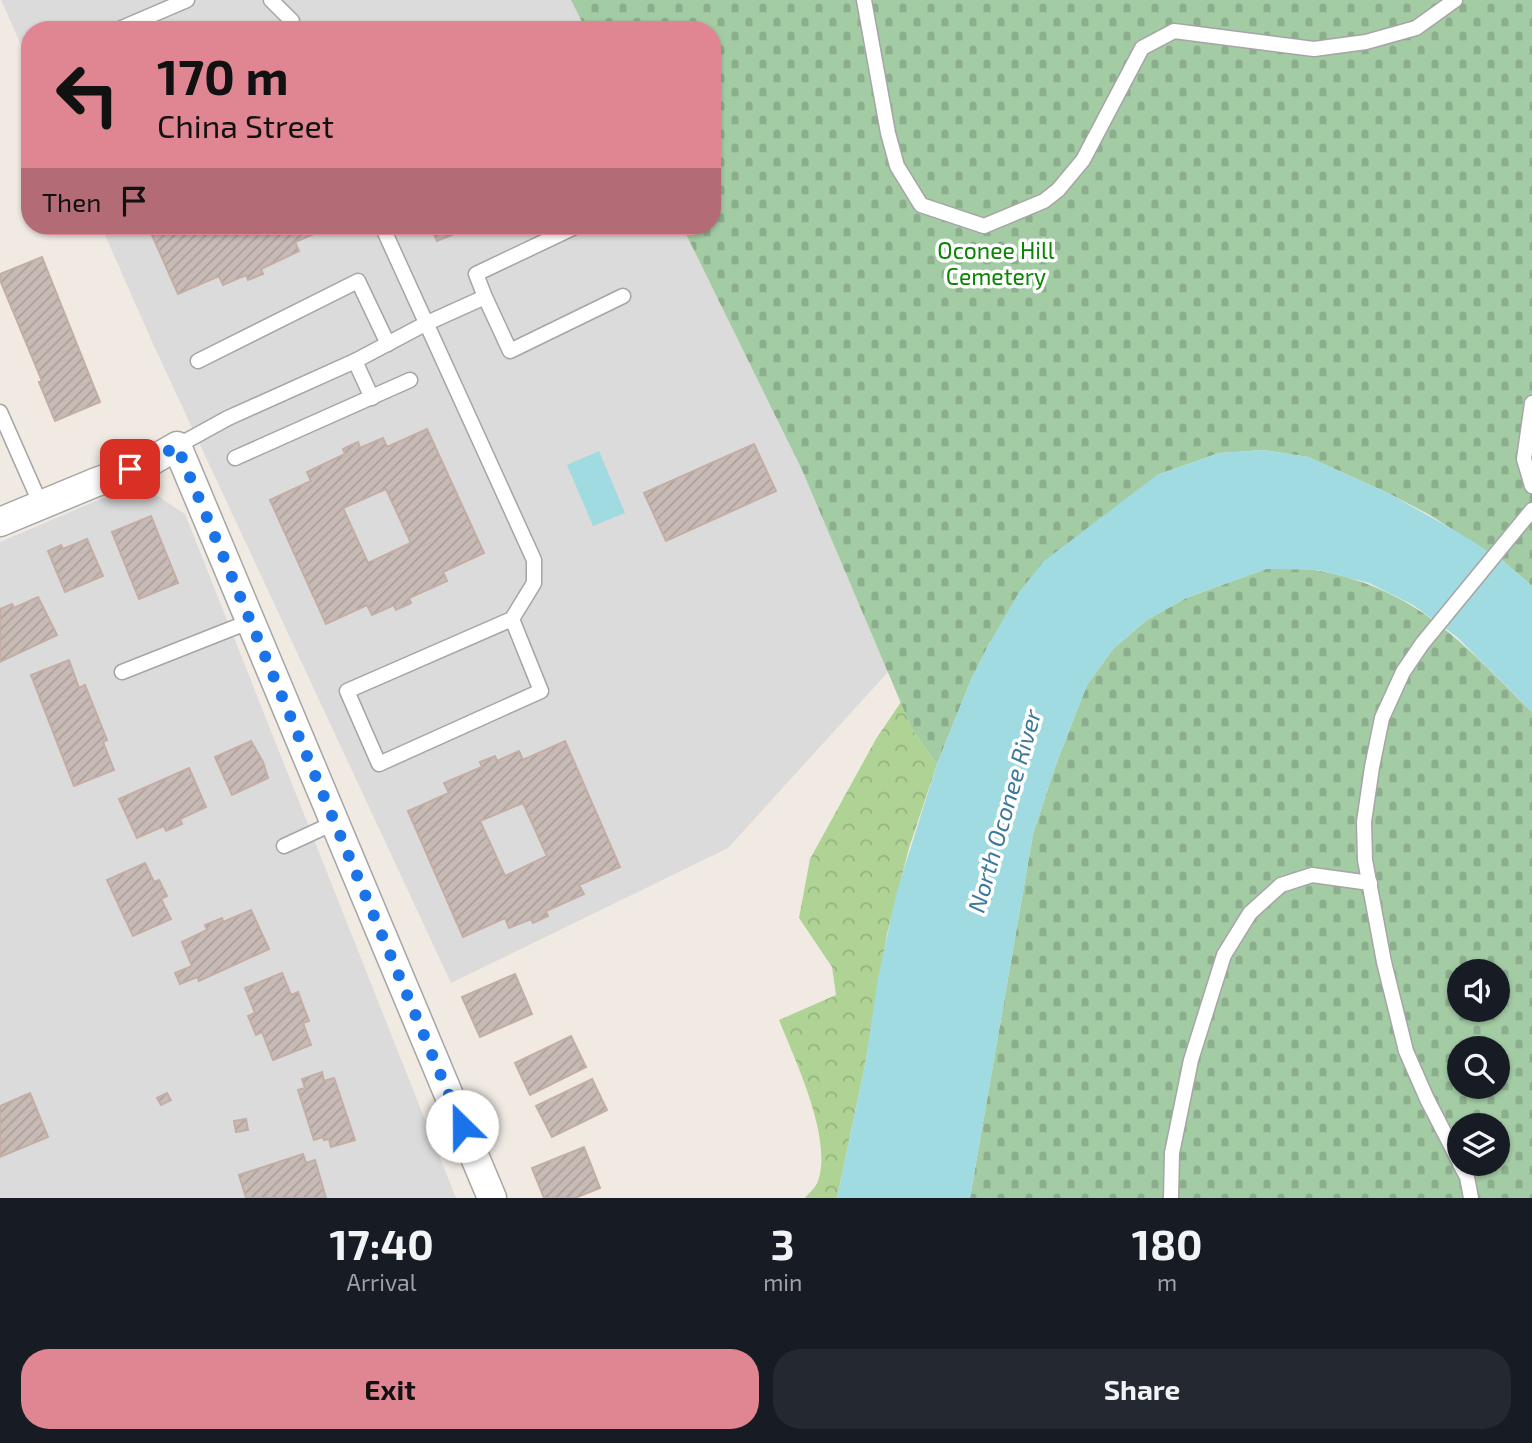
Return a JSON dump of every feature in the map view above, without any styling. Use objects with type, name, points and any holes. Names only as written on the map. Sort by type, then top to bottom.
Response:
[{"type":"street","points":[[0,522],[148,463],[177,446],[492,1198]]},
{"type":"lane","points":[[138,21],[187,0]]},
{"type":"lane","points":[[271,0],[285,21]]},
{"type":"lane","points":[[864,0],[888,133],[897,166],[921,205],[984,226],[1044,201],[1058,191],[1083,160],[1142,48],[1174,32],[1314,49],[1366,42],[1416,28],[1455,0]]},
{"type":"lane","points":[[386,235],[534,560],[534,583],[512,619],[347,691],[379,764],[541,691],[512,619]]},
{"type":"lane","points":[[558,235],[477,274],[510,351],[623,296]]},
{"type":"lane","points":[[198,361],[358,281],[388,344]]},
{"type":"lane","points":[[177,446],[228,418],[355,361],[425,324],[485,297]]},
{"type":"lane","points":[[355,361],[372,398]]},
{"type":"lane","points":[[235,458],[410,380]]},
{"type":"lane","points":[[1532,403],[1524,459],[1532,486]]},
{"type":"lane","points":[[0,412],[41,505]]},
{"type":"lane","points":[[1447,1138],[1406,1051],[1384,962],[1365,860],[1364,822],[1376,742],[1391,696],[1403,672],[1422,644],[1528,515]]},
{"type":"lane","points":[[122,672],[251,621]]},
{"type":"lane","points":[[284,846],[335,822]]},
{"type":"lane","points":[[1171,1198],[1172,1153],[1191,1060],[1224,955],[1251,913],[1281,885],[1312,875],[1370,883]]},
{"type":"lane","points":[[1466,1176],[1471,1198]]},
{"type":"shaded area","points":[[1,0],[571,0],[582,21],[21,21],[21,45]]},
{"type":"shaded area","points":[[105,235],[686,235],[802,470],[888,672],[728,848],[451,983],[154,346]]},
{"type":"shaded area","points":[[138,483],[185,514],[456,1198],[0,1198],[0,542]]},
{"type":"green space","name":"Oconee Hill Cemetery","points":[[571,0],[1532,0],[1532,586],[1503,561],[1428,514],[1308,457],[1264,450],[1219,453],[1157,475],[990,642],[970,682],[937,764],[912,729],[802,470],[686,235],[721,235],[721,21],[582,21]]},
{"type":"green space","points":[[1266,569],[1314,570],[1355,580],[1413,607],[1462,643],[1532,712],[1532,1198],[970,1198],[1033,834],[1055,767],[1087,685],[1113,649],[1147,620],[1186,598]]},
{"type":"green space","points":[[901,702],[912,729],[937,764],[909,848],[887,934],[865,1065],[837,1198],[805,1198],[818,1181],[820,1144],[810,1100],[779,1020],[836,995],[832,967],[799,918],[810,859],[876,739]]},
{"type":"water","name":"North Oconee River","points":[[1264,450],[1308,457],[1388,493],[1466,537],[1503,561],[1532,586],[1532,712],[1457,637],[1413,605],[1369,583],[1318,570],[1266,569],[1186,598],[1147,620],[1113,649],[1087,685],[1055,767],[1033,834],[970,1198],[837,1198],[897,891],[937,764],[970,682],[990,642],[1019,592],[1044,561],[1157,475],[1219,453]]},
{"type":"water","points":[[599,451],[625,513],[593,526],[567,465]]},
{"type":"building","points":[[152,235],[311,235],[295,242],[299,251],[261,269],[263,274],[248,280],[246,275],[223,285],[219,276],[178,294]]},
{"type":"building","points":[[434,235],[452,235],[437,241]]},
{"type":"building","points":[[42,257],[100,402],[55,421],[39,382],[42,381],[0,280],[0,274]]},
{"type":"building","points":[[427,429],[484,553],[443,572],[447,581],[409,598],[411,603],[396,610],[394,605],[372,615],[367,605],[326,624],[270,500],[311,481],[307,472],[345,454],[343,449],[358,442],[360,448],[383,438],[387,447]],"holes":[[[386,489],[411,543],[368,563],[343,508]]]},
{"type":"building","points":[[754,444],[776,491],[666,541],[644,493]]},
{"type":"building","points":[[151,516],[178,583],[139,599],[112,532]]},
{"type":"building","points":[[87,539],[103,576],[65,592],[48,551],[61,545],[63,549]]},
{"type":"building","points":[[38,597],[57,635],[0,662],[0,609],[12,604],[14,608]]},
{"type":"building","points":[[69,660],[79,688],[85,685],[107,740],[103,742],[114,770],[74,786],[31,675]]},
{"type":"building","points":[[251,741],[263,762],[268,778],[232,795],[215,757]]},
{"type":"building","points":[[565,741],[620,867],[579,885],[584,894],[546,911],[548,916],[533,923],[531,919],[509,928],[505,918],[463,937],[408,811],[449,793],[444,783],[482,767],[480,762],[495,756],[497,761],[519,751],[523,760]],"holes":[[[523,803],[547,856],[505,876],[480,821]]]},
{"type":"building","points":[[189,768],[206,807],[180,819],[182,824],[166,831],[164,826],[137,838],[119,799]]},
{"type":"building","points":[[145,863],[154,882],[159,880],[167,896],[161,899],[171,919],[133,936],[107,880]]},
{"type":"building","points":[[251,910],[269,949],[199,981],[197,977],[180,984],[175,973],[192,966],[182,942],[207,930],[205,925],[222,918],[223,922]]},
{"type":"building","points":[[282,973],[291,995],[298,992],[309,1021],[303,1023],[311,1045],[273,1060],[262,1032],[256,1035],[248,1016],[255,1013],[245,988]]},
{"type":"building","points":[[515,974],[532,1014],[480,1037],[462,997]]},
{"type":"building","points":[[571,1036],[586,1067],[530,1095],[515,1063]]},
{"type":"building","points":[[322,1072],[324,1081],[334,1078],[355,1140],[331,1147],[329,1139],[324,1140],[323,1137],[314,1140],[298,1090],[305,1088],[302,1079]]},
{"type":"building","points":[[592,1079],[607,1110],[552,1137],[536,1106]]},
{"type":"building","points":[[30,1093],[48,1137],[0,1157],[0,1106]]},
{"type":"building","points":[[167,1093],[171,1100],[161,1105],[157,1098]]},
{"type":"building","points":[[246,1119],[248,1130],[236,1132],[234,1121]]},
{"type":"building","points":[[584,1147],[600,1188],[575,1198],[544,1198],[532,1168]]},
{"type":"building","points":[[303,1154],[306,1163],[315,1160],[326,1198],[246,1198],[239,1175]]},
{"type":"route","points":[[130,469],[148,463],[177,446],[462,1126]]}]
